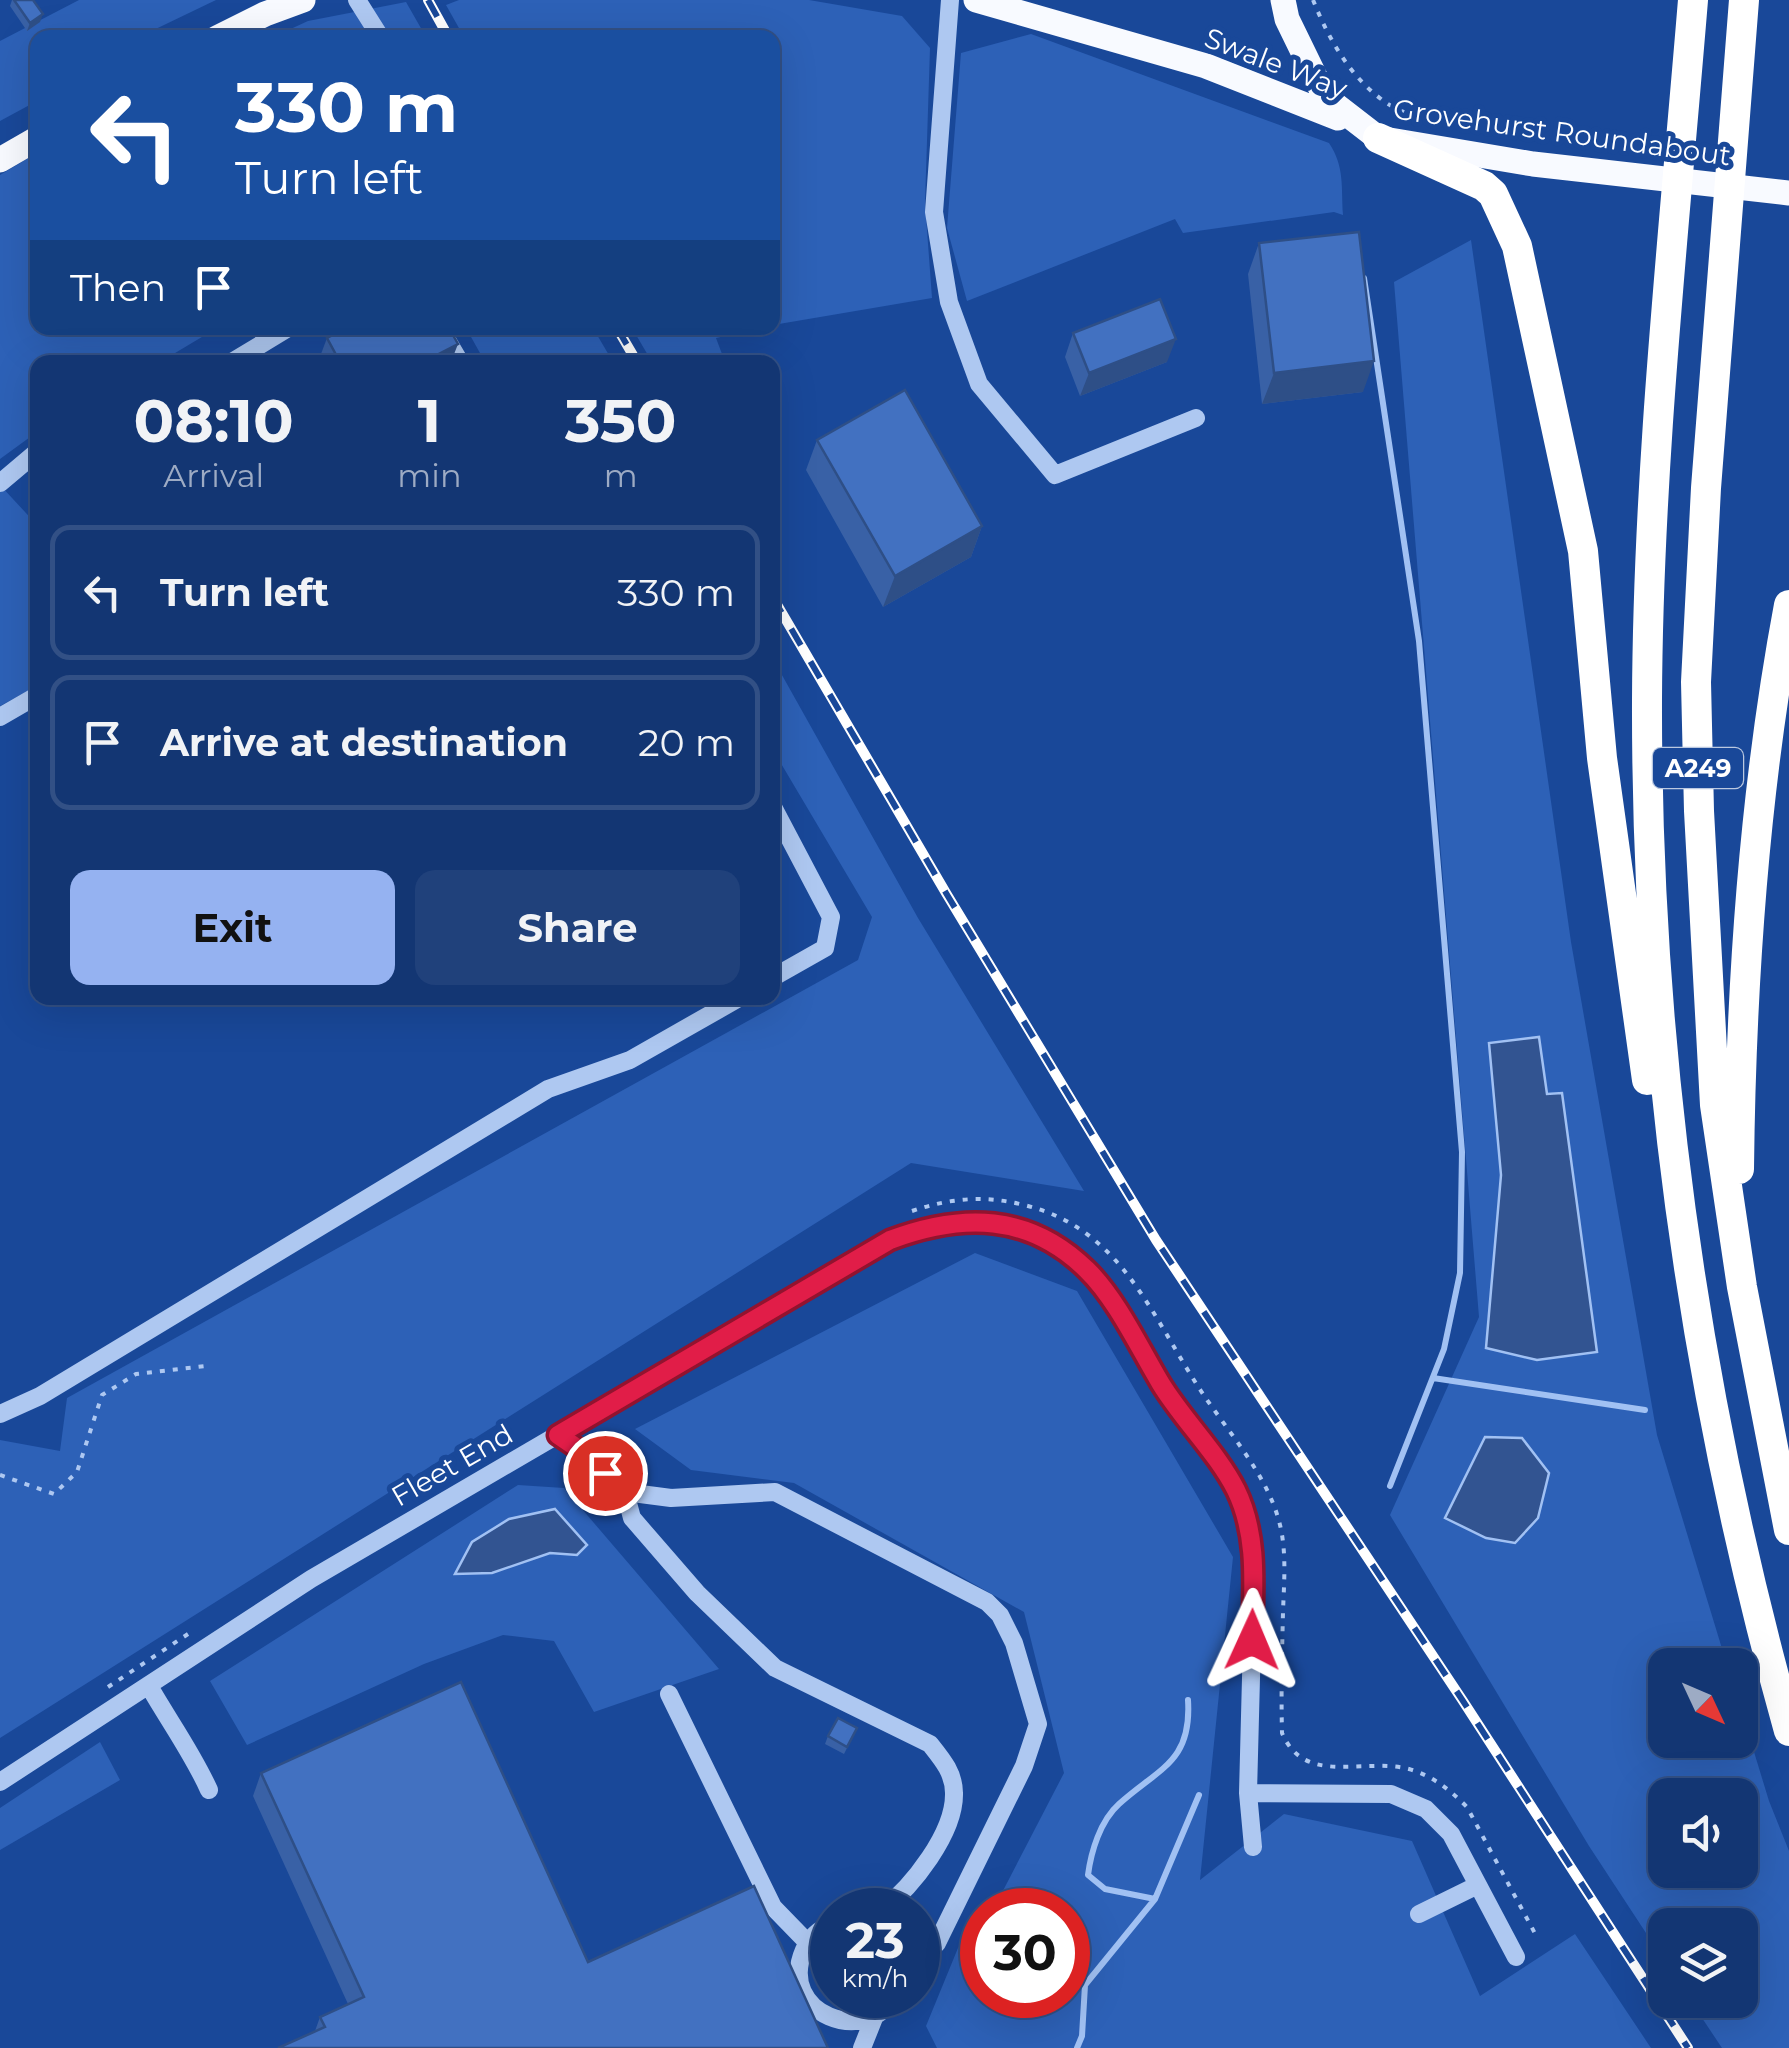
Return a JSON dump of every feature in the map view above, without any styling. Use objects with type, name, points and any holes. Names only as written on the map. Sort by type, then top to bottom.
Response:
[{"type":"highway","name":"A249","points":[[1693,0],[1658,450],[1647,700],[1656,982],[1696,1317],[1756,1606],[1789,1731]]},
{"type":"highway","name":"A249","points":[[1744,0],[1708,449],[1696,682],[1706,965],[1716,1105],[1742,1287],[1789,1530]]},
{"type":"highway","name":"A249","points":[[1378,138],[1484,186],[1494,194],[1517,246],[1583,551],[1602,758],[1672,1251],[1696,1317]]},
{"type":"highway","name":"A249","points":[[1742,1287],[1740,1090],[1752,869],[1766,737],[1789,605]]},
{"type":"main road","points":[[235,30],[303,0]]},
{"type":"main road","name":"Swale Way","points":[[976,0],[1206,66],[1316,107],[1378,138]]},
{"type":"main road","name":"Grovehurst Roundabout","points":[[1282,0],[1287,19],[1325,97],[1378,138],[1532,164],[1776,192]]},
{"type":"main road","points":[[0,160],[30,143]]},
{"type":"street","points":[[357,0],[376,30]]},
{"type":"street","points":[[950,0],[934,212],[949,302],[979,384],[1054,475],[1196,418]]},
{"type":"street","points":[[244,355],[276,335]]},
{"type":"street","points":[[0,483],[30,458]]},
{"type":"street","points":[[0,716],[30,699]]},
{"type":"street","points":[[780,820],[831,917],[826,948],[780,974]]},
{"type":"street","points":[[0,1414],[40,1396],[548,1089],[630,1060],[726,1005]]},
{"type":"street","name":"Fleet End","points":[[0,1782],[311,1579],[890,1240],[961,1220],[1002,1223],[1036,1235],[1065,1251],[1089,1272],[1167,1394],[1236,1490],[1250,1534],[1254,1563],[1248,1792],[1253,1847]]},
{"type":"street","points":[[558,1435],[586,1454],[625,1492],[632,1518],[697,1593],[775,1668],[930,1744],[947,1765],[954,1791],[951,1813],[937,1846],[906,1888]]},
{"type":"street","points":[[625,1492],[670,1498],[775,1492],[988,1602],[1000,1616],[1014,1643],[1038,1724],[1024,1766],[940,1935]]},
{"type":"street","points":[[148,1686],[209,1790]]},
{"type":"street","points":[[669,1694],[774,1907],[807,1942]]},
{"type":"street","points":[[1248,1792],[1391,1794],[1410,1800],[1438,1819],[1451,1834],[1516,1957]]},
{"type":"street","points":[[1419,1914],[1478,1885]]},
{"type":"street","points":[[810,1939],[798,1963],[799,1986],[810,2007]]},
{"type":"street","points":[[826,2018],[852,2024],[874,2018]]},
{"type":"street","points":[[862,2048],[874,2018]]},
{"type":"path","points":[[1313,0],[1326,33],[1350,69],[1382,100],[1426,122]]},
{"type":"path","points":[[906,1213],[937,1202],[972,1197],[1051,1211],[1081,1228],[1132,1279],[1255,1470],[1280,1522],[1284,1558],[1282,1733],[1289,1750],[1309,1764],[1404,1768],[1429,1776],[1451,1791],[1468,1807],[1538,1938]]},
{"type":"path","points":[[0,1475],[54,1494],[77,1472],[102,1395],[136,1374],[205,1366]]},
{"type":"path","points":[[94,1695],[202,1626]]},
{"type":"path","points":[[171,1644],[183,1663]]},
{"type":"shaded area","points":[[79,0],[216,0],[154,30],[30,30],[30,105],[0,121],[0,41]]},
{"type":"shaded area","points":[[459,0],[809,0],[902,16],[930,48],[925,203],[932,298],[780,324],[780,30],[460,30],[446,5]]},
{"type":"shaded area","points":[[406,2],[422,30],[288,30],[308,21]]},
{"type":"shaded area","points":[[1031,34],[1329,143],[1340,169],[1343,215],[1334,212],[1183,233],[1175,219],[967,301],[947,228],[961,53]]},
{"type":"shaded area","points":[[30,157],[30,335],[205,335],[172,355],[30,355],[30,437],[0,459],[0,175]]},
{"type":"shaded area","points":[[1471,240],[1571,942],[1657,1435],[1722,1648],[1648,1648],[1648,1758],[1756,1758],[1789,1851],[1789,2048],[1722,2048],[1702,2018],[1758,2018],[1758,1908],[1648,1908],[1648,1936],[1589,1846],[1390,1515],[1479,1317],[1394,282]]},
{"type":"shaded area","points":[[470,335],[597,335],[609,355],[481,355]]},
{"type":"shaded area","points":[[636,335],[730,335],[716,338],[722,355],[648,355]]},
{"type":"shaded area","points":[[0,485],[30,517],[30,690],[0,706]]},
{"type":"shaded area","points":[[780,672],[918,918],[1084,1191],[911,1163],[0,1738],[0,1440],[60,1451],[67,1398],[858,960],[872,917],[780,762]]},
{"type":"shaded area","points":[[1539,1037],[1547,1094],[1562,1093],[1597,1352],[1537,1360],[1486,1348],[1501,1175],[1489,1043]]},
{"type":"shaded area","points":[[975,1253],[1077,1291],[1233,1557],[1200,1880],[1284,1814],[1412,1841],[1480,1996],[1575,1934],[1651,2048],[937,2048],[926,2026],[929,2018],[940,2018],[940,1992],[960,1946],[960,2018],[1090,2018],[1090,1888],[1004,1888],[1064,1773],[1024,1612],[794,1483],[691,1470],[635,1429]]},
{"type":"shaded area","points":[[1485,1437],[1522,1438],[1549,1473],[1538,1518],[1515,1543],[1486,1538],[1445,1518]]},
{"type":"shaded area","points":[[518,1485],[564,1488],[719,1669],[594,1712],[554,1641],[503,1635],[424,1664],[247,1745],[210,1681]],"holes":[[[509,1519],[577,1555],[550,1553],[455,1573],[472,1542]]]},
{"type":"shaded area","points":[[555,1509],[587,1545],[577,1555],[550,1553],[492,1573],[455,1574],[472,1542],[509,1519]]},
{"type":"shaded area","points":[[100,1742],[120,1780],[0,1850],[0,1808]]},
{"type":"building","points":[[14,0],[33,0],[43,14],[30,23]]},
{"type":"building","points":[[1359,232],[1374,361],[1274,373],[1259,243]]},
{"type":"building","points":[[1160,299],[1176,339],[1089,373],[1073,333]]},
{"type":"building","points":[[453,335],[458,344],[437,355],[336,355],[327,338]]},
{"type":"building","points":[[905,390],[982,526],[895,576],[817,440]]},
{"type":"building","points":[[461,1682],[588,1962],[754,1886],[810,2009],[810,2018],[814,2018],[828,2048],[278,2048],[325,2027],[320,2017],[364,1997],[261,1773]]},
{"type":"building","points":[[838,1718],[857,1728],[847,1747],[828,1736]]},
{"type":"waterway","points":[[1364,278],[1419,641],[1462,1152],[1460,1273],[1444,1349],[1390,1486]]},
{"type":"waterway","points":[[1433,1378],[1645,1410]]},
{"type":"waterway","points":[[1155,1899],[1105,1889],[1088,1875],[1089,1866],[1097,1837],[1112,1811],[1178,1751],[1185,1737],[1188,1700]]},
{"type":"waterway","points":[[1077,2048],[1082,2036],[1085,1985],[1155,1899],[1199,1795]]},
{"type":"railway","points":[[428,0],[445,30]]},
{"type":"railway","points":[[621,335],[633,355]]},
{"type":"railway","points":[[780,610],[1156,1240],[1688,2048]]},
{"type":"route","points":[[605,1473],[558,1435],[890,1240],[961,1220],[1002,1223],[1065,1251],[1089,1272],[1167,1394],[1236,1490],[1250,1534],[1254,1563],[1252,1640]]}]
